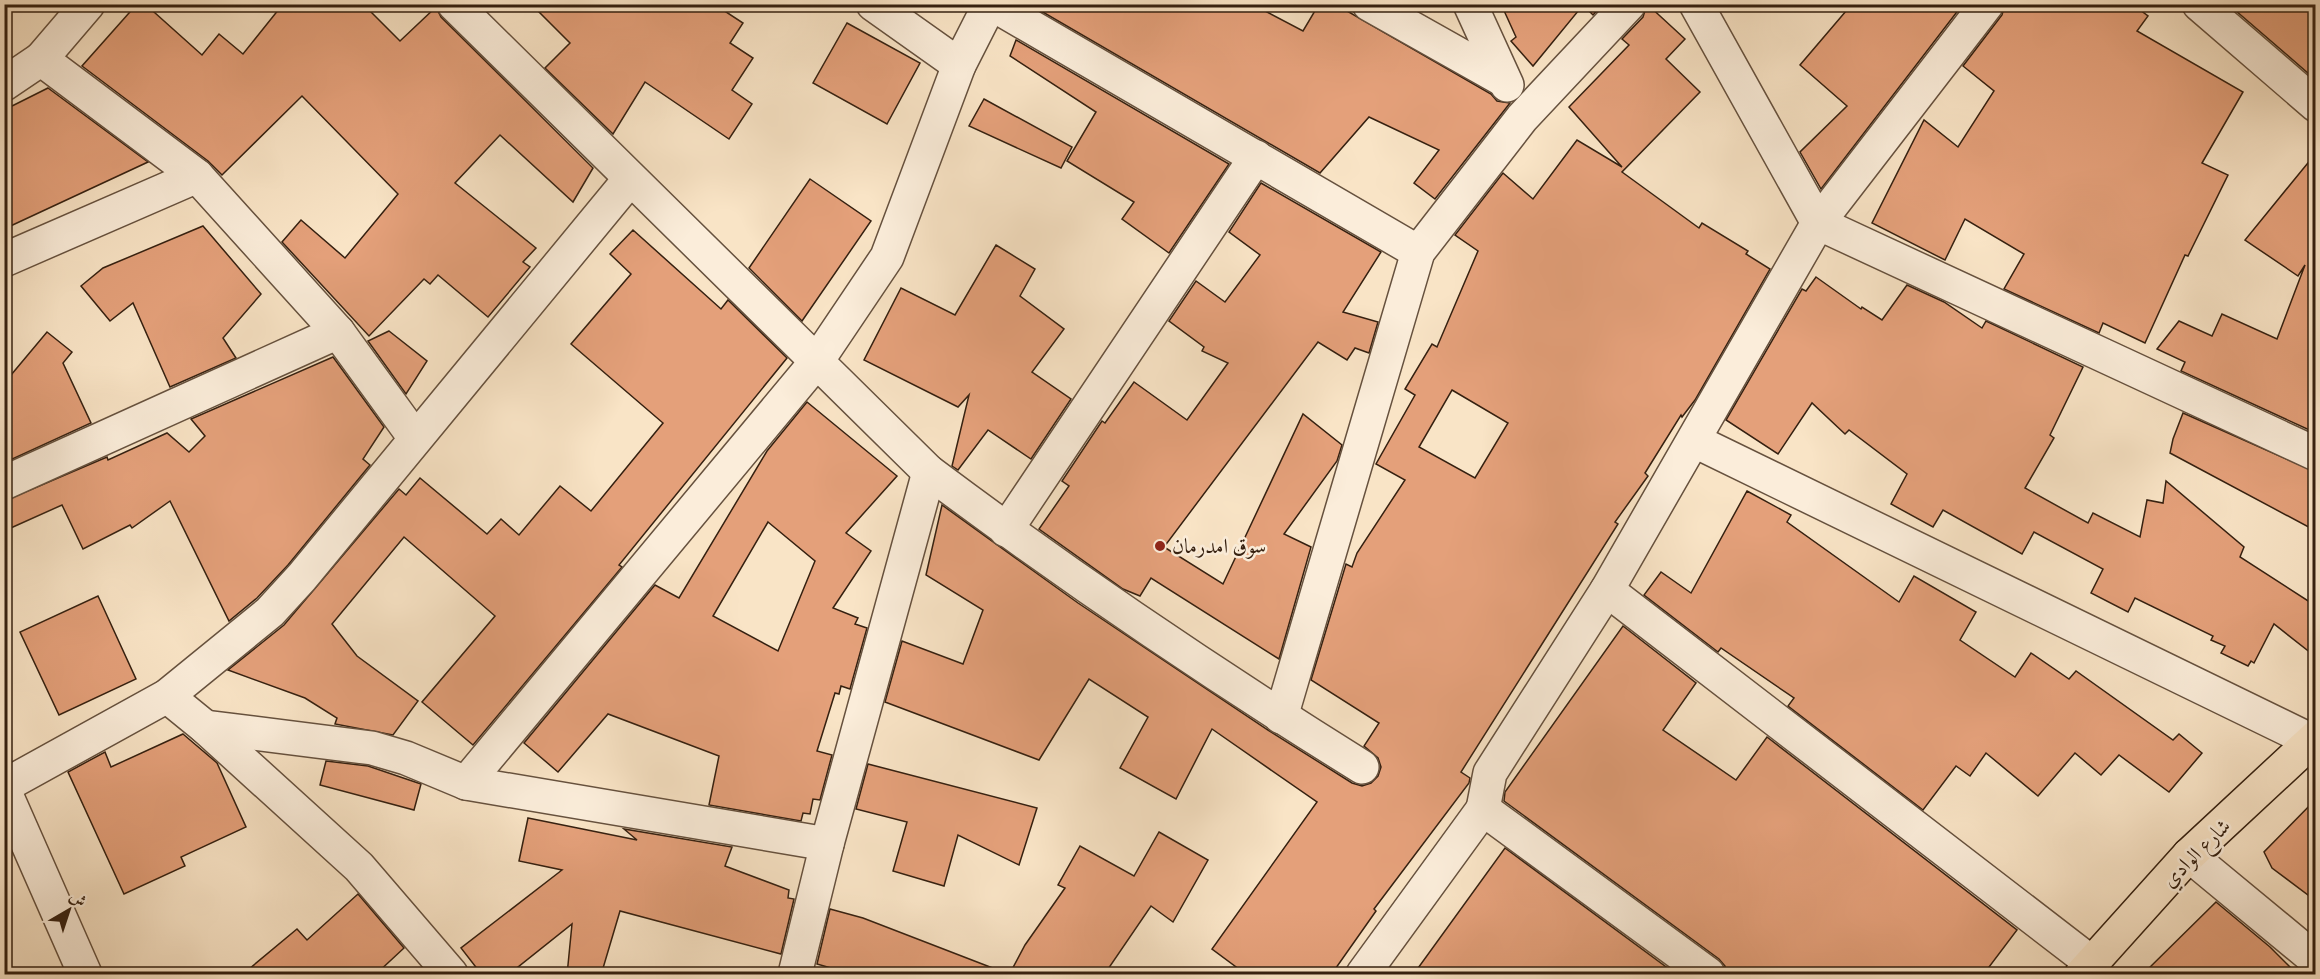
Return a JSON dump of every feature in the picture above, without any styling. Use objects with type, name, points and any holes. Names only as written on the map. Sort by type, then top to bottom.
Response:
[{"type":"main road","name":"شارع الوادي","points":[[2088,969],[2189,855],[2314,739]]},
{"type":"street","points":[[4,84],[40,59],[88,4]]},
{"type":"street","points":[[454,4],[929,472],[1006,530],[1281,717],[1362,767]]},
{"type":"street","points":[[873,4],[959,64]]},
{"type":"street","points":[[466,783],[817,361],[887,257],[959,64],[991,4],[1418,252]]},
{"type":"street","points":[[1369,4],[1504,80]]},
{"type":"street","points":[[1470,4],[1522,118]]},
{"type":"street","points":[[1281,717],[1418,252],[1522,118],[1629,4]]},
{"type":"street","points":[[1696,4],[1818,223],[2316,454]]},
{"type":"street","points":[[1363,975],[1483,809],[1490,773],[1607,590],[1695,441],[1818,223],[1987,4]]},
{"type":"street","points":[[2199,4],[2316,105]]},
{"type":"street","points":[[40,59],[197,176],[338,332],[415,438]]},
{"type":"street","points":[[1006,530],[1256,157]]},
{"type":"street","points":[[4,260],[197,176]]},
{"type":"street","points":[[85,975],[4,788],[167,696],[270,612],[302,577],[630,179]]},
{"type":"street","points":[[4,483],[338,332]]},
{"type":"street","points":[[1695,441],[2314,739]]},
{"type":"street","points":[[795,975],[827,844],[929,472]]},
{"type":"street","points":[[1607,590],[2088,969]]},
{"type":"street","points":[[167,696],[205,726],[359,867],[451,975]]},
{"type":"street","points":[[205,726],[372,748],[406,758],[466,783],[827,844]]},
{"type":"street","points":[[1483,809],[1708,975]]},
{"type":"street","points":[[2189,855],[2316,960]]},
{"type":"building","points":[[137,4],[145,4],[202,55],[219,34],[243,54],[283,4],[363,4],[400,41],[436,7],[441,17],[593,168],[573,202],[500,135],[455,183],[536,248],[523,262],[530,267],[488,317],[438,275],[430,284],[424,279],[369,336],[282,242],[301,220],[345,258],[398,194],[302,96],[222,175],[208,161],[82,66]]},
{"type":"building","points":[[531,4],[714,4],[743,23],[730,43],[753,58],[732,90],[752,104],[729,139],[645,82],[613,134],[545,68],[570,43]]},
{"type":"building","points":[[1036,4],[1252,4],[1303,31],[1319,4],[1335,4],[1491,94],[1497,101],[1510,103],[1435,199],[1414,183],[1439,150],[1369,117],[1320,173],[1034,7]]},
{"type":"building","points":[[1501,4],[1603,4],[1593,15],[1583,5],[1533,66],[1511,41],[1516,37]]},
{"type":"building","points":[[1647,4],[1685,39],[1666,59],[1700,92],[1622,172],[1699,228],[1702,223],[1748,251],[1746,254],[1770,269],[1695,400],[1682,417],[1681,415],[1645,473],[1648,476],[1615,522],[1618,524],[1461,772],[1470,778],[1469,783],[1374,909],[1376,911],[1331,975],[1247,975],[1212,949],[1317,802],[1212,729],[1176,799],[1120,768],[1148,717],[1089,679],[1039,760],[885,702],[902,641],[963,664],[983,610],[926,575],[942,505],[1078,603],[1268,730],[1352,783],[1362,786],[1371,783],[1378,776],[1381,767],[1378,758],[1364,746],[1379,723],[1311,680],[1346,564],[1352,567],[1357,553],[1405,480],[1376,464],[1415,395],[1405,389],[1432,344],[1437,347],[1478,251],[1455,235],[1503,173],[1533,199],[1577,140],[1622,167],[1569,107],[1629,45],[1622,39],[1643,17]],"holes":[[[1452,390],[1508,423],[1475,478],[1419,447]]]},
{"type":"building","points":[[1852,4],[1963,4],[1821,189],[1800,152],[1847,106],[1800,65]]},
{"type":"building","points":[[2005,4],[2132,4],[2148,16],[2137,31],[2243,92],[2202,163],[2228,175],[2188,256],[2185,255],[2145,343],[2103,323],[2099,333],[2004,289],[2024,254],[1965,219],[1945,260],[1872,223],[1924,120],[1958,147],[1994,91],[1963,66],[2002,15]]},
{"type":"building","points":[[2228,4],[2316,4],[2316,80]]},
{"type":"building","points":[[847,23],[920,63],[887,124],[813,83]]},
{"type":"building","points":[[1016,40],[1229,164],[1169,253],[1122,219],[1134,202],[1067,161],[1096,112],[1010,56]]},
{"type":"building","points":[[48,88],[148,162],[4,229],[4,110]]},
{"type":"building","points":[[984,99],[1072,147],[1061,168],[969,126]]},
{"type":"building","points":[[2316,153],[2316,433],[2181,371],[2185,362],[2157,349],[2179,321],[2212,336],[2222,314],[2277,339],[2305,265],[2298,276],[2245,240]]},
{"type":"building","points":[[810,179],[871,221],[802,321],[749,268]]},
{"type":"building","points":[[1261,183],[1381,252],[1343,312],[1378,322],[1369,353],[1355,348],[1347,360],[1318,342],[1164,547],[1223,584],[1303,414],[1342,445],[1337,461],[1284,534],[1311,547],[1279,659],[1151,578],[1140,596],[1123,589],[1039,529],[1069,486],[1062,481],[1102,421],[1105,423],[1134,382],[1187,420],[1228,363],[1202,351],[1204,347],[1169,321],[1196,281],[1225,302],[1260,255],[1229,232]]},
{"type":"building","points":[[203,226],[261,294],[223,338],[236,358],[170,387],[133,303],[110,321],[81,286],[103,268]]},
{"type":"building","points":[[633,230],[721,309],[728,300],[787,358],[619,565],[622,567],[473,745],[422,702],[495,616],[404,537],[332,624],[357,656],[418,701],[393,735],[335,724],[337,718],[305,698],[228,670],[284,625],[399,489],[406,495],[420,478],[487,534],[501,519],[519,535],[560,486],[591,511],[663,423],[571,344],[631,274],[610,254]]},
{"type":"building","points":[[996,245],[1035,269],[1020,296],[1064,329],[1032,372],[1071,399],[1031,459],[988,430],[958,470],[952,466],[969,395],[958,407],[864,360],[901,288],[955,315]]},
{"type":"building","points":[[1816,277],[1861,309],[1862,307],[1882,320],[1907,285],[1944,302],[1982,328],[1986,321],[2083,367],[2050,435],[2054,438],[2025,488],[2088,523],[2093,513],[2140,537],[2147,500],[2163,503],[2166,481],[2244,547],[2240,557],[2316,606],[2316,657],[2274,624],[2254,663],[2251,661],[2248,666],[2221,653],[2225,646],[2211,640],[2213,636],[2135,598],[2128,612],[2091,593],[2103,569],[2034,532],[2022,554],[1943,510],[1933,527],[1891,504],[1907,474],[1849,430],[1845,434],[1812,403],[1778,454],[1726,420],[1802,289],[1806,291]]},
{"type":"building","points":[[389,331],[427,361],[406,394],[368,341]]},
{"type":"building","points":[[47,332],[72,352],[63,363],[91,423],[8,461],[4,453],[4,377],[11,375]]},
{"type":"building","points":[[333,357],[384,427],[363,459],[370,465],[288,565],[257,598],[229,621],[170,501],[132,528],[130,525],[83,549],[62,505],[4,531],[4,501],[107,457],[108,460],[167,433],[189,452],[205,436],[191,419]]},
{"type":"building","points":[[807,402],[897,476],[846,533],[871,551],[833,608],[858,618],[855,624],[867,628],[850,689],[841,686],[839,694],[835,693],[817,751],[832,755],[820,800],[813,799],[810,814],[803,813],[801,821],[709,805],[719,756],[608,714],[558,772],[524,743],[655,585],[679,598],[767,451]],"holes":[[[768,522],[815,561],[778,651],[713,616]]]},
{"type":"building","points":[[2183,413],[2316,472],[2316,531],[2170,453]]},
{"type":"building","points":[[1747,491],[1791,515],[1787,522],[1899,602],[1914,576],[1976,612],[1960,640],[2015,677],[2031,653],[2069,679],[2076,671],[2173,740],[2179,734],[2202,753],[2169,792],[2119,755],[2101,775],[2075,753],[2038,796],[1986,753],[1970,776],[1956,766],[1923,810],[1788,706],[1794,698],[1721,648],[1718,652],[1644,595],[1661,572],[1691,593]]},
{"type":"building","points":[[98,596],[136,679],[59,715],[20,632]]},
{"type":"building","points":[[1623,626],[1696,683],[1663,730],[1736,780],[1767,737],[2017,930],[1983,975],[1726,975],[1725,966],[1719,959],[1504,801],[1505,792]]},
{"type":"building","points":[[183,734],[217,763],[246,827],[181,857],[185,866],[124,894],[68,772],[105,752],[111,767]]},
{"type":"building","points":[[326,761],[368,766],[421,784],[414,810],[320,785]]},
{"type":"building","points":[[868,764],[1037,808],[1019,865],[958,835],[944,886],[893,871],[907,822],[856,809]]},
{"type":"building","points":[[2316,799],[2316,901],[2272,868],[2264,852]]},
{"type":"building","points":[[528,818],[637,840],[624,829],[732,847],[725,866],[789,890],[788,898],[794,899],[781,954],[620,911],[601,975],[567,975],[572,924],[508,975],[482,975],[461,948],[562,870],[519,861]]},
{"type":"building","points":[[1159,832],[1208,860],[1173,922],[1151,906],[1104,975],[1009,975],[1025,945],[1065,888],[1058,885],[1080,846],[1134,876]]},
{"type":"building","points":[[1505,848],[1677,975],[1413,975]]},
{"type":"building","points":[[358,894],[404,948],[376,974],[243,974],[297,929],[307,940]]},
{"type":"building","points":[[2216,902],[2270,947],[2298,975],[2142,975]]},
{"type":"building","points":[[830,909],[863,918],[1003,972],[1002,975],[855,975],[817,964]]},
{"type":"place","name":"سوق امدرمان","points":[[1160,546]]}]
